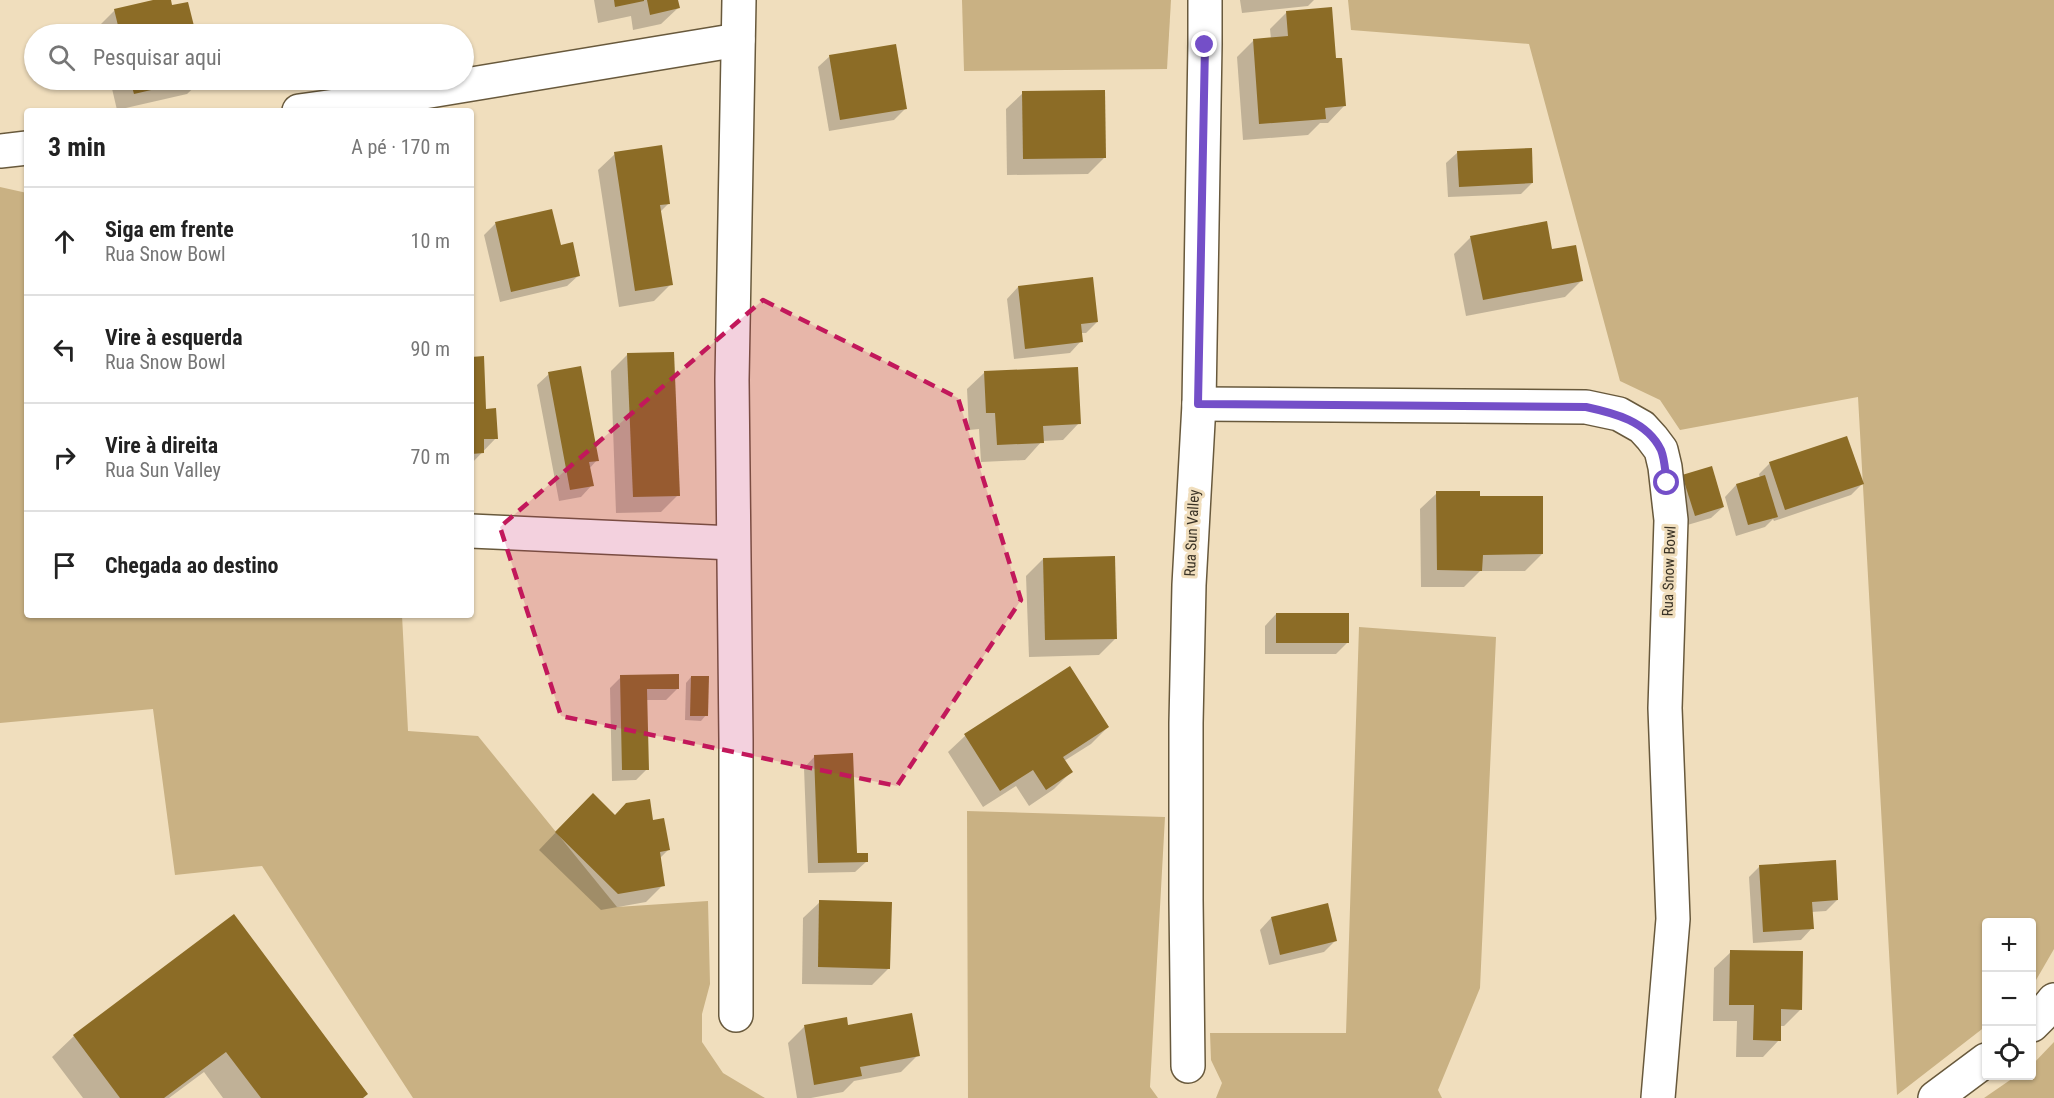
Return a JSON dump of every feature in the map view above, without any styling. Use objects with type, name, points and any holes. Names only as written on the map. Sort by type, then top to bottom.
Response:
[{"type":"street","points":[[736,1015],[732,380],[739,0]]},
{"type":"street","name":"Rua Sun Valley","points":[[1188,1066],[1185,900],[1186,711],[1189,585],[1198,404],[1205,0]]},
{"type":"street","points":[[474,84],[738,40]]},
{"type":"street","points":[[321,108],[436,90]]},
{"type":"street","points":[[0,151],[24,148]]},
{"type":"street","name":"Rua Snow Bowl","points":[[1198,404],[1586,407],[1619,414],[1642,427],[1660,450],[1665,467],[1671,520],[1665,708],[1673,919],[1658,1098]]},
{"type":"street","points":[[474,531],[733,543]]},
{"type":"street","points":[[2036,1020],[2054,1000]]},
{"type":"street","points":[[1935,1098],[1982,1063]]},
{"type":"highlighted area","points":[[763,300],[958,398],[1021,600],[897,786],[561,716],[500,527]]},
{"type":"shaded area","points":[[962,0],[1171,0],[1167,69],[964,71]]},
{"type":"shaded area","points":[[1348,0],[2054,0],[2054,949],[2036,980],[2036,918],[1982,918],[1982,1029],[1897,1095],[1858,397],[1680,430],[1660,400],[1620,381],[1529,44],[1351,30]]},
{"type":"shaded area","points":[[0,187],[24,192],[24,618],[402,618],[408,731],[478,736],[617,907],[708,901],[710,984],[702,1014],[702,1042],[723,1073],[765,1098],[413,1098],[262,866],[175,875],[153,709],[0,723]]},
{"type":"shaded area","points":[[1359,627],[1496,637],[1480,988],[1438,1090],[1442,1098],[1216,1098],[1222,1083],[1211,1060],[1210,1033],[1346,1033]]},
{"type":"shaded area","points":[[967,811],[1165,817],[1150,1087],[1158,1098],[968,1098]]},
{"type":"shaded area","points":[[2054,1042],[2054,1098],[1984,1098],[2010,1080],[2036,1080],[2036,1061]]},
{"type":"building","points":[[153,0],[171,0],[172,5],[188,2],[194,24],[118,24],[114,9]]},
{"type":"building","points":[[614,0],[644,0],[644,1],[615,7]]},
{"type":"building","points":[[647,0],[678,0],[680,8],[650,15]]},
{"type":"building","points":[[1332,7],[1336,58],[1342,58],[1346,106],[1325,108],[1326,119],[1259,124],[1253,39],[1288,36],[1286,11]]},
{"type":"building","points":[[896,44],[907,109],[840,120],[829,55]]},
{"type":"building","points":[[133,90],[151,90],[134,94]]},
{"type":"building","points":[[1105,90],[1106,158],[1023,159],[1022,91]]},
{"type":"building","points":[[662,145],[670,204],[660,205],[673,285],[635,291],[614,152]]},
{"type":"building","points":[[1532,148],[1533,183],[1459,187],[1457,151]]},
{"type":"building","points":[[552,209],[561,245],[573,242],[580,276],[511,292],[495,222]]},
{"type":"building","points":[[1547,221],[1552,249],[1576,245],[1583,281],[1483,300],[1470,236]]},
{"type":"building","points":[[1093,277],[1098,322],[1081,324],[1083,342],[1025,349],[1018,286]]},
{"type":"building","points":[[674,352],[680,496],[633,497],[627,353]]},
{"type":"building","points":[[484,356],[486,409],[496,408],[498,439],[484,439],[484,453],[474,454],[474,357]]},
{"type":"building","points":[[581,366],[599,461],[589,462],[594,486],[570,490],[548,372]]},
{"type":"building","points":[[1078,367],[1081,424],[1043,426],[1044,443],[997,445],[995,413],[986,413],[984,371]]},
{"type":"building","points":[[1847,436],[1864,484],[1785,510],[1769,462]]},
{"type":"building","points":[[1712,466],[1724,507],[1695,516],[1682,475]]},
{"type":"building","points":[[1765,475],[1778,517],[1748,525],[1736,484]]},
{"type":"building","points":[[1436,491],[1480,491],[1480,496],[1543,496],[1543,554],[1483,555],[1482,571],[1437,570]]},
{"type":"building","points":[[1115,556],[1117,639],[1045,640],[1043,558]]},
{"type":"building","points":[[1276,613],[1349,613],[1349,643],[1276,643]]},
{"type":"building","points":[[1070,666],[1109,727],[1063,757],[1073,772],[1046,790],[1033,770],[1000,791],[964,734]]},
{"type":"building","points":[[679,674],[679,689],[647,689],[649,770],[622,770],[620,675]]},
{"type":"building","points":[[691,676],[709,676],[708,716],[690,716]]},
{"type":"building","points":[[853,753],[857,853],[868,853],[868,862],[818,863],[814,755]]},
{"type":"building","points":[[593,793],[615,815],[626,803],[650,799],[653,820],[664,818],[670,850],[660,852],[665,886],[618,894],[555,832]]},
{"type":"building","points":[[1836,860],[1838,900],[1812,902],[1814,929],[1763,932],[1759,865]]},
{"type":"building","points":[[819,900],[892,902],[890,969],[818,967]]},
{"type":"building","points":[[1328,903],[1337,941],[1280,955],[1271,917]]},
{"type":"building","points":[[234,914],[368,1094],[363,1098],[261,1098],[226,1052],[164,1098],[120,1098],[73,1035]]},
{"type":"building","points":[[1730,950],[1803,951],[1802,1010],[1781,1009],[1781,1041],[1753,1040],[1754,1005],[1729,1005]]},
{"type":"building","points":[[912,1013],[920,1056],[860,1067],[862,1076],[814,1085],[804,1025],[847,1017],[848,1025]]},
{"type":"route","points":[[1205,45],[1198,404],[1586,407],[1619,414],[1642,427],[1660,450],[1667,483]]}]
